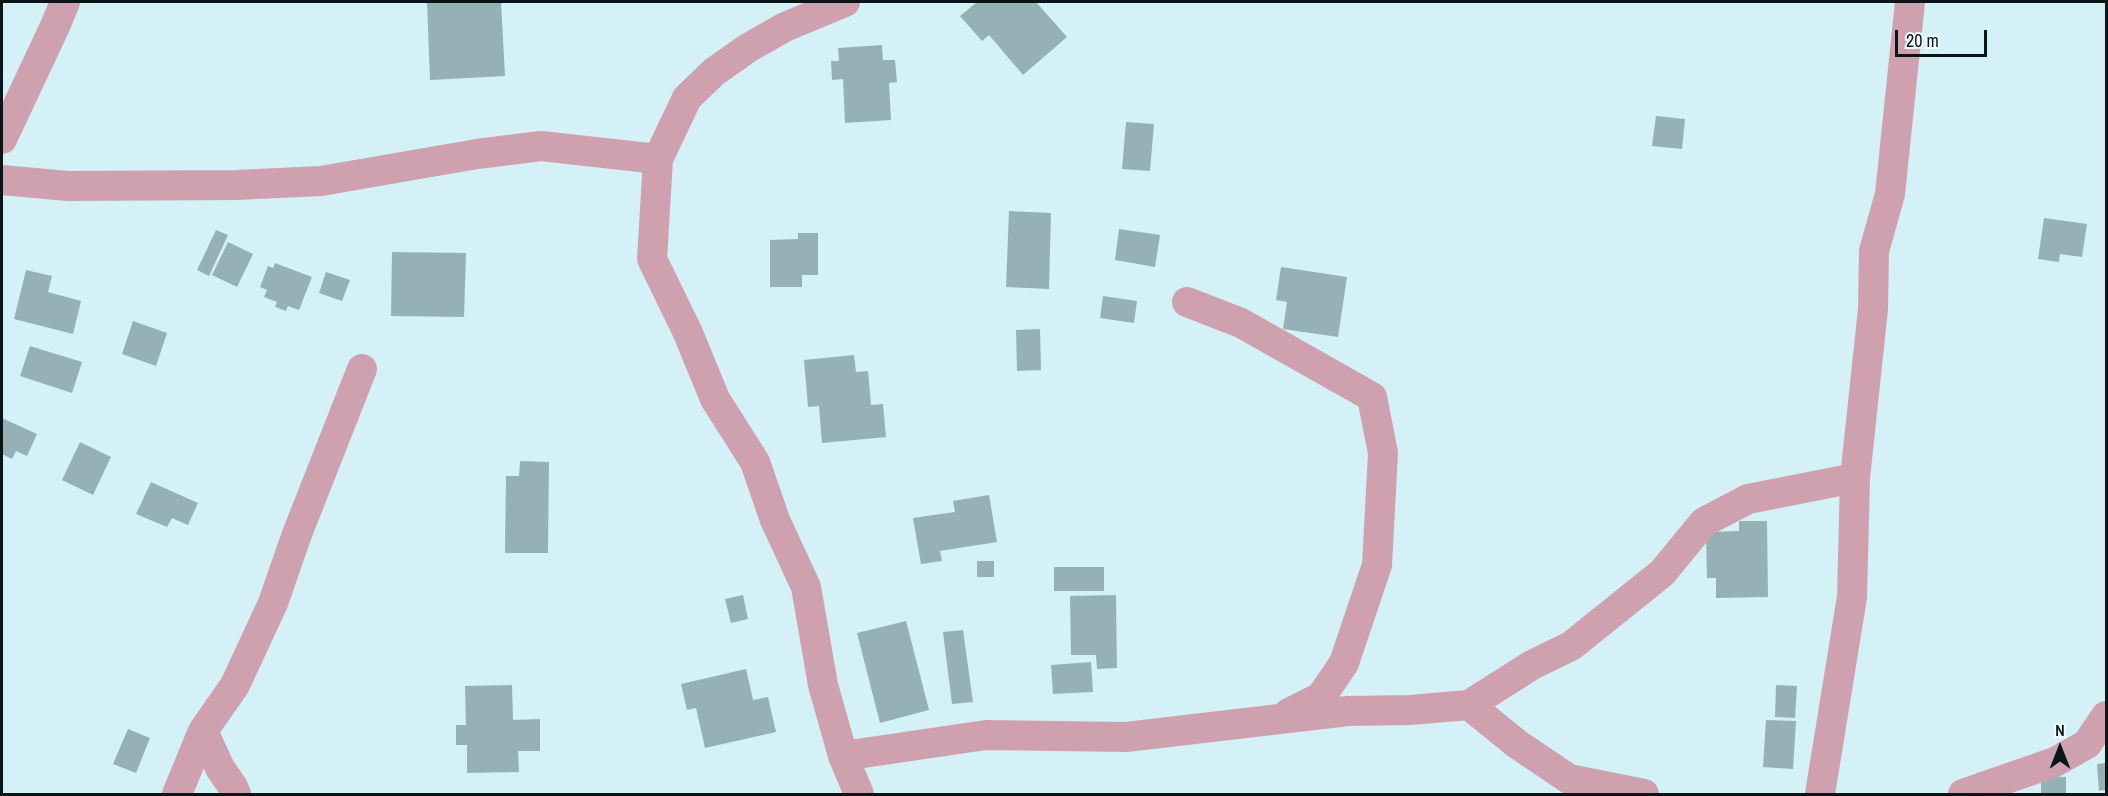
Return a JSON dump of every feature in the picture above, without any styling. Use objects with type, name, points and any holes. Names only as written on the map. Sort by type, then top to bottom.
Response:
[{"type":"street","points":[[2,139],[65,2]]},
{"type":"street","points":[[845,2],[785,27],[748,48],[714,72],[687,98],[658,159],[652,259],[688,333],[715,399],[755,462],[775,520],[806,587],[823,685],[843,756],[859,795]]},
{"type":"street","points":[[1820,795],[1852,597],[1855,478],[1873,309],[1874,251],[1890,194],[1910,2]]},
{"type":"street","points":[[2,180],[68,186],[236,185],[321,181],[477,154],[542,146],[658,159]]},
{"type":"street","points":[[1187,302],[1241,323],[1372,397],[1383,453],[1377,565],[1344,663],[1320,697],[1278,719]]},
{"type":"street","points":[[177,795],[203,730],[235,685],[273,603],[297,534],[362,369]]},
{"type":"street","points":[[843,756],[986,735],[1126,737],[1348,711],[1410,710],[1469,705],[1532,665],[1571,646],[1662,573],[1704,522],[1748,499],[1855,478]]},
{"type":"street","points":[[1469,705],[1517,744],[1569,779],[1644,795]]},
{"type":"street","points":[[1963,795],[2055,762],[2087,744],[2106,716]]},
{"type":"street","points":[[203,730],[220,768],[236,795]]},
{"type":"street","points":[[2055,762],[2106,756]]},
{"type":"building","points":[[427,2],[501,2],[505,76],[430,80]]},
{"type":"building","points":[[977,2],[1036,2],[1067,37],[1023,75],[989,35],[982,41],[960,16]]},
{"type":"building","points":[[882,45],[883,60],[895,60],[897,82],[889,83],[891,120],[845,123],[843,79],[832,80],[831,61],[839,61],[838,48]]},
{"type":"building","points":[[1656,116],[1685,119],[1682,149],[1652,146]]},
{"type":"building","points":[[1126,122],[1154,124],[1150,171],[1122,169]]},
{"type":"building","points":[[1009,211],[1051,213],[1049,289],[1006,287]]},
{"type":"building","points":[[2044,218],[2087,224],[2082,257],[2060,254],[2059,262],[2038,259]]},
{"type":"building","points":[[1119,229],[1160,235],[1155,267],[1115,260]]},
{"type":"building","points":[[216,230],[228,235],[209,276],[197,270]]},
{"type":"building","points":[[798,233],[818,233],[818,275],[802,275],[802,287],[770,287],[770,240],[798,239]]},
{"type":"building","points":[[228,242],[253,254],[237,287],[212,275]]},
{"type":"building","points":[[392,252],[466,253],[464,317],[391,316]]},
{"type":"building","points":[[275,263],[312,277],[299,310],[288,306],[286,311],[275,307],[277,302],[264,297],[267,290],[260,287],[268,266],[273,268]]},
{"type":"building","points":[[1281,267],[1347,277],[1338,337],[1283,329],[1287,302],[1276,300]]},
{"type":"building","points":[[26,270],[52,276],[48,292],[81,301],[73,334],[14,319]]},
{"type":"building","points":[[326,272],[350,280],[342,301],[319,293]]},
{"type":"building","points":[[1103,296],[1137,301],[1134,323],[1100,318]]},
{"type":"building","points":[[133,321],[167,333],[156,366],[122,354]]},
{"type":"building","points":[[1040,329],[1041,370],[1017,371],[1016,330]]},
{"type":"building","points":[[30,346],[82,362],[72,393],[20,376]]},
{"type":"building","points":[[854,355],[856,372],[868,371],[871,405],[883,404],[886,437],[822,443],[819,406],[808,407],[804,360]]},
{"type":"building","points":[[2,418],[37,434],[27,456],[16,451],[12,459],[2,454]]},
{"type":"building","points":[[80,442],[111,457],[93,495],[62,480]]},
{"type":"building","points":[[520,461],[549,462],[548,553],[505,553],[506,476],[519,476]]},
{"type":"building","points":[[151,482],[198,503],[188,525],[172,518],[167,527],[136,514]]},
{"type":"building","points":[[989,495],[997,542],[940,551],[942,561],[921,564],[913,518],[955,512],[953,501]]},
{"type":"building","points":[[1739,521],[1767,521],[1768,597],[1716,598],[1716,578],[1707,578],[1706,532],[1739,531]]},
{"type":"building","points":[[977,561],[994,561],[994,577],[977,577]]},
{"type":"building","points":[[1054,567],[1104,567],[1104,591],[1054,591]]},
{"type":"building","points":[[743,595],[748,619],[731,623],[725,599]]},
{"type":"building","points":[[1116,595],[1117,668],[1097,669],[1096,655],[1071,655],[1070,596]]},
{"type":"building","points":[[906,621],[929,710],[880,723],[857,633]]},
{"type":"building","points":[[963,630],[973,702],[952,704],[943,632]]},
{"type":"building","points":[[1091,662],[1093,692],[1053,694],[1051,665]]},
{"type":"building","points":[[746,669],[753,700],[768,697],[776,732],[705,748],[696,708],[687,710],[681,684]]},
{"type":"building","points":[[512,685],[513,720],[540,719],[540,751],[518,751],[519,772],[467,773],[467,745],[456,745],[456,725],[466,725],[465,686]]},
{"type":"building","points":[[1776,685],[1797,686],[1795,718],[1775,717]]},
{"type":"building","points":[[1766,720],[1796,721],[1793,769],[1763,767]]},
{"type":"building","points":[[128,729],[150,738],[136,773],[113,764]]},
{"type":"building","points":[[2106,763],[2106,790],[2099,791],[2097,764]]},
{"type":"building","points":[[2041,776],[2066,777],[2066,794],[2041,794]]}]
